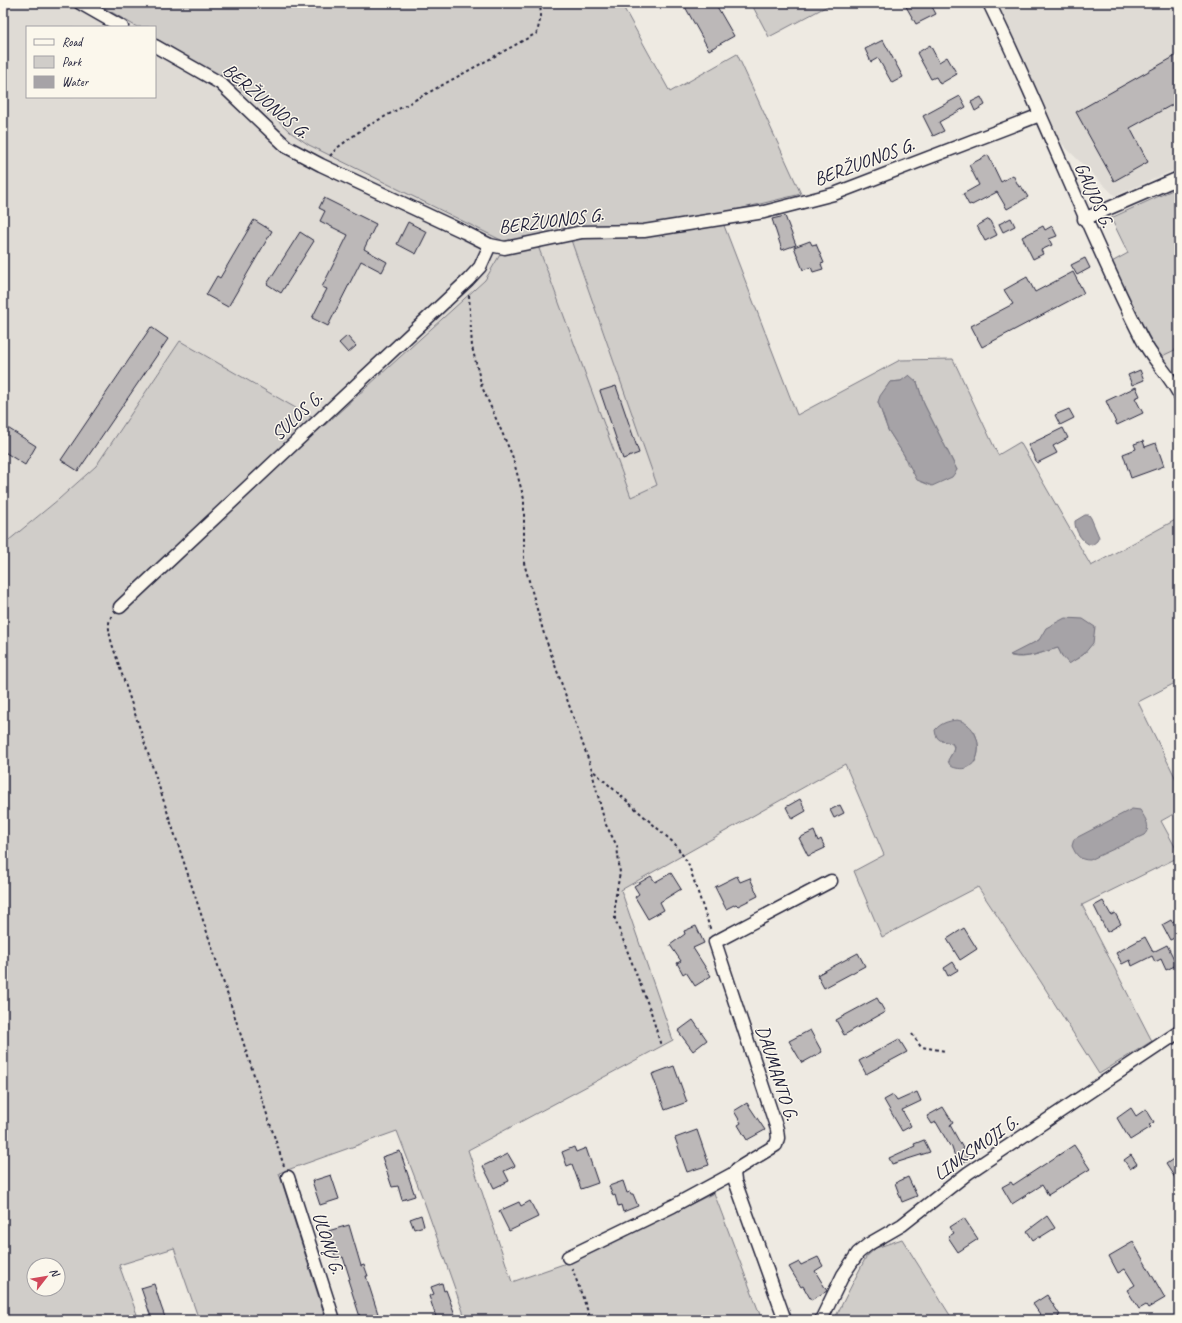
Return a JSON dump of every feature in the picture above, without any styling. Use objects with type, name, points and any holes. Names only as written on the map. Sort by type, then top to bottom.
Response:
[{"type":"street","points":[[80,3],[120,26]]},
{"type":"street","name":"GAUJOS G.","points":[[989,3],[1040,115],[1084,219],[1142,340],[1176,387],[1179,394]]},
{"type":"street","name":"BERŽUONOS G.","points":[[156,47],[220,83],[287,147],[321,165],[490,245],[505,248],[582,232],[644,231],[764,212],[834,194],[1040,115]]},
{"type":"street","points":[[1084,219],[1179,178]]},
{"type":"street","name":"SULOS G.","points":[[120,607],[468,280],[480,267],[490,245]]},
{"type":"street","points":[[715,942],[831,881]]},
{"type":"street","name":"DAUMANTO G.","points":[[568,1257],[673,1206],[734,1173],[737,1169],[776,1145],[778,1138],[777,1129],[715,942]]},
{"type":"street","name":"LINKSMOJI G.","points":[[821,1320],[843,1275],[858,1253],[869,1244],[902,1225],[975,1169],[1179,1032]]},
{"type":"street","points":[[734,1173],[735,1181],[785,1320]]},
{"type":"street","name":"ULONŲ G.","points":[[288,1177],[334,1320]]},
{"type":"path","points":[[321,165],[338,148],[364,128],[537,33],[541,16],[540,3]]},
{"type":"path","points":[[468,280],[472,347],[482,388],[512,455],[524,500],[524,563],[544,634],[592,770],[605,823],[617,846],[620,872],[615,900],[616,919],[651,1012],[661,1046]]},
{"type":"path","points":[[120,607],[110,618],[109,630],[112,644],[288,1177]]},
{"type":"path","points":[[592,770],[675,844],[688,863],[715,942]]},
{"type":"path","points":[[912,1034],[921,1047],[946,1051]]},
{"type":"path","points":[[568,1257],[591,1320]]},
{"type":"shaded area","points":[[3,3],[96,3],[135,26],[26,26],[26,98],[156,98],[156,39],[239,87],[264,107],[290,132],[309,145],[503,241],[501,253],[485,280],[325,425],[180,341],[96,466],[3,545]]},
{"type":"shaded area","points":[[997,3],[1179,3],[1179,168],[1115,196],[1062,144]]},
{"type":"shaded area","points":[[571,240],[657,485],[631,497],[538,246]]},
{"type":"shaded area","points":[[1179,348],[1179,386],[1160,357]]},
{"type":"green space","points":[[96,3],[621,3],[670,92],[737,54],[801,194],[719,214],[653,225],[588,227],[528,239],[503,241],[309,145],[290,132],[264,107],[239,87],[156,39],[156,26],[135,26]]},
{"type":"green space","points":[[751,3],[833,3],[769,37]]},
{"type":"green space","points":[[1179,187],[1179,348],[1160,357],[1110,263],[1128,253],[1111,218]]},
{"type":"green space","points":[[723,223],[797,415],[900,360],[953,359],[998,455],[1020,442],[1091,566],[1179,518],[1179,681],[1138,702],[1179,785],[1179,811],[1161,821],[1179,854],[1179,857],[1082,905],[1152,1041],[1099,1074],[1041,982],[978,887],[882,937],[854,871],[884,855],[845,764],[621,890],[673,1040],[468,1150],[512,1282],[578,1259],[714,1193],[762,1320],[466,1320],[425,1204],[397,1131],[279,1173],[326,1320],[199,1320],[174,1248],[119,1265],[139,1320],[3,1320],[3,545],[96,466],[180,341],[325,425],[485,280],[501,253],[538,246],[631,497],[657,485],[571,240]],"holes":[[[890,382],[917,382],[924,404],[957,470],[908,466],[904,455],[888,430],[878,402]],[[1039,640],[1084,654],[1077,659],[1062,656],[1058,648],[1029,656],[1011,656]],[[974,731],[978,746],[978,754],[975,762],[950,757],[954,749],[953,745],[949,742],[941,741]]]},
{"type":"green space","points":[[902,1239],[953,1320],[834,1320],[866,1257],[876,1248]]},
{"type":"water","points":[[909,375],[917,382],[924,404],[957,470],[952,477],[932,486],[917,480],[904,455],[888,430],[878,402],[880,396],[890,382],[901,381]]},
{"type":"water","points":[[1085,515],[1089,515],[1091,518],[1099,537],[1092,545],[1082,539],[1075,525],[1075,521]]},
{"type":"water","points":[[1065,618],[1083,619],[1095,627],[1093,643],[1084,654],[1069,664],[1062,656],[1058,648],[1022,657],[1010,655],[1039,640],[1046,628]]},
{"type":"water","points":[[957,720],[966,724],[973,731],[977,739],[977,757],[972,764],[966,768],[956,768],[950,766],[948,760],[953,752],[954,746],[952,743],[938,739],[935,730],[942,724]]},
{"type":"water","points":[[1132,809],[1140,810],[1146,819],[1148,826],[1144,835],[1090,860],[1083,859],[1077,854],[1072,846],[1074,839]]},
{"type":"building","points":[[683,3],[715,3],[734,36],[709,50]]},
{"type":"building","points":[[904,3],[930,3],[936,14],[916,24]]},
{"type":"building","points":[[883,40],[903,77],[892,83],[878,58],[871,62],[865,49]]},
{"type":"building","points":[[930,45],[939,62],[947,57],[957,74],[940,84],[936,77],[931,79],[917,53]]},
{"type":"building","points":[[1179,54],[1179,101],[1130,128],[1148,162],[1114,181],[1076,112]]},
{"type":"building","points":[[960,96],[966,107],[939,122],[944,131],[933,136],[923,116]]},
{"type":"building","points":[[981,97],[985,105],[975,111],[971,102]]},
{"type":"building","points":[[988,155],[1001,182],[1013,175],[1019,187],[1021,186],[1028,197],[1007,209],[997,192],[972,205],[969,205],[963,194],[979,185],[969,165]]},
{"type":"building","points":[[324,198],[376,224],[364,249],[387,262],[382,272],[361,261],[328,326],[312,318],[327,289],[322,287],[348,235],[320,221],[325,211],[319,208]]},
{"type":"building","points":[[785,216],[796,245],[782,250],[772,219]]},
{"type":"building","points":[[1011,218],[1015,226],[1003,232],[999,224]]},
{"type":"building","points":[[989,219],[997,235],[985,241],[977,226]]},
{"type":"building","points":[[254,220],[272,231],[228,307],[206,295],[217,276],[220,278]]},
{"type":"building","points":[[408,222],[427,232],[416,254],[397,244]]},
{"type":"building","points":[[1043,226],[1045,230],[1052,226],[1057,236],[1049,239],[1052,245],[1041,250],[1043,254],[1033,259],[1022,237]]},
{"type":"building","points":[[300,232],[314,241],[281,293],[267,284]]},
{"type":"building","points":[[810,241],[812,245],[816,244],[824,263],[821,264],[823,269],[813,272],[811,267],[803,270],[794,247]]},
{"type":"building","points":[[1085,258],[1090,268],[1077,275],[1071,265]]},
{"type":"building","points":[[1073,272],[1084,293],[982,347],[971,326],[1013,304],[1004,290],[1027,277],[1035,292]]},
{"type":"building","points":[[151,327],[168,339],[78,471],[61,460]]},
{"type":"building","points":[[347,336],[356,346],[348,353],[339,343]]},
{"type":"building","points":[[1140,370],[1144,380],[1132,385],[1128,375]]},
{"type":"building","points":[[616,386],[639,453],[623,459],[600,391]]},
{"type":"building","points":[[1136,387],[1140,396],[1135,398],[1143,413],[1117,425],[1106,401]]},
{"type":"building","points":[[1069,409],[1074,418],[1060,425],[1055,415]]},
{"type":"building","points":[[3,425],[36,446],[25,465],[3,451]]},
{"type":"building","points":[[1063,428],[1068,438],[1053,446],[1057,453],[1037,463],[1028,445]]},
{"type":"building","points":[[1143,441],[1145,447],[1156,443],[1164,466],[1131,478],[1123,454],[1136,449],[1134,444]]},
{"type":"building","points":[[800,799],[806,811],[792,819],[786,807]]},
{"type":"building","points":[[840,805],[844,813],[834,818],[830,810]]},
{"type":"building","points":[[814,831],[818,841],[821,839],[825,848],[808,856],[799,838]]},
{"type":"building","points":[[671,873],[681,889],[660,902],[664,910],[648,919],[635,897],[639,894],[634,886],[651,876],[655,882]]},
{"type":"building","points":[[737,876],[740,882],[750,878],[758,896],[738,906],[736,904],[726,909],[715,887]]},
{"type":"building","points":[[1103,901],[1111,915],[1115,913],[1121,924],[1107,932],[1094,906]]},
{"type":"building","points":[[1179,918],[1179,936],[1170,940],[1162,925]]},
{"type":"building","points":[[696,926],[704,943],[693,948],[711,976],[695,986],[686,972],[683,974],[677,963],[681,961],[670,945],[685,934],[684,931]]},
{"type":"building","points":[[964,928],[977,949],[960,960],[947,939]]},
{"type":"building","points":[[1145,937],[1153,952],[1167,945],[1177,965],[1166,970],[1161,959],[1155,962],[1152,956],[1132,966],[1130,960],[1122,964],[1116,953]]},
{"type":"building","points":[[858,953],[865,966],[824,988],[817,975]]},
{"type":"building","points":[[953,962],[958,970],[948,976],[944,968]]},
{"type":"building","points":[[877,998],[885,1012],[844,1035],[836,1020]]},
{"type":"building","points":[[693,1020],[707,1040],[693,1051],[678,1031]]},
{"type":"building","points":[[810,1030],[822,1052],[802,1063],[789,1041]]},
{"type":"building","points":[[899,1039],[907,1052],[866,1074],[859,1061]]},
{"type":"building","points":[[674,1066],[687,1102],[665,1110],[652,1074]]},
{"type":"building","points":[[917,1092],[921,1101],[902,1110],[911,1126],[902,1131],[884,1100],[893,1095],[897,1101]]},
{"type":"building","points":[[747,1103],[765,1130],[747,1140],[738,1125],[741,1123],[734,1111]]},
{"type":"building","points":[[943,1107],[953,1123],[950,1125],[969,1159],[958,1165],[951,1145],[950,1146],[936,1122],[932,1124],[927,1116]]},
{"type":"building","points":[[1131,1108],[1136,1116],[1146,1109],[1154,1122],[1149,1125],[1151,1127],[1130,1140],[1117,1118]]},
{"type":"building","points":[[697,1130],[709,1165],[687,1172],[675,1138]]},
{"type":"building","points":[[924,1140],[930,1152],[892,1164],[889,1158],[915,1146],[914,1144]]},
{"type":"building","points":[[1074,1145],[1090,1169],[1048,1195],[1042,1185],[1012,1204],[1002,1187],[1011,1182],[1013,1185]]},
{"type":"building","points":[[574,1147],[576,1152],[586,1148],[598,1183],[581,1189],[572,1164],[567,1166],[562,1152]]},
{"type":"building","points":[[400,1151],[415,1196],[402,1200],[398,1186],[392,1187],[382,1157]]},
{"type":"building","points":[[508,1154],[515,1166],[504,1171],[509,1181],[494,1188],[483,1166]]},
{"type":"building","points":[[1131,1155],[1137,1164],[1130,1169],[1124,1160]]},
{"type":"building","points":[[1179,1155],[1179,1184],[1166,1164]]},
{"type":"building","points":[[331,1175],[339,1199],[320,1205],[312,1181]]},
{"type":"building","points":[[908,1177],[917,1196],[902,1202],[895,1183]]},
{"type":"building","points":[[623,1181],[627,1193],[630,1192],[633,1194],[638,1206],[623,1212],[621,1205],[618,1206],[615,1195],[613,1196],[609,1186]]},
{"type":"building","points":[[530,1201],[538,1217],[509,1231],[499,1211],[519,1202],[521,1206]]},
{"type":"building","points":[[421,1215],[424,1226],[414,1229],[410,1219]]},
{"type":"building","points":[[1047,1216],[1055,1228],[1033,1240],[1027,1231]]},
{"type":"building","points":[[964,1218],[978,1239],[958,1252],[948,1237],[954,1233],[950,1227]]},
{"type":"building","points":[[349,1225],[361,1266],[364,1265],[368,1276],[366,1276],[380,1320],[361,1320],[348,1280],[350,1279],[343,1257],[336,1259],[328,1231]]},
{"type":"building","points":[[1133,1242],[1165,1298],[1148,1308],[1146,1305],[1139,1309],[1127,1290],[1135,1285],[1125,1269],[1118,1273],[1109,1256]]},
{"type":"building","points":[[818,1257],[823,1266],[815,1271],[827,1291],[811,1300],[789,1267],[799,1262],[801,1265]]},
{"type":"building","points":[[442,1283],[457,1320],[437,1320],[429,1296],[434,1294],[431,1287]]},
{"type":"building","points":[[154,1284],[166,1320],[152,1320],[141,1288]]},
{"type":"building","points":[[1047,1295],[1060,1315],[1058,1316],[1061,1320],[1044,1320],[1033,1304]]}]
